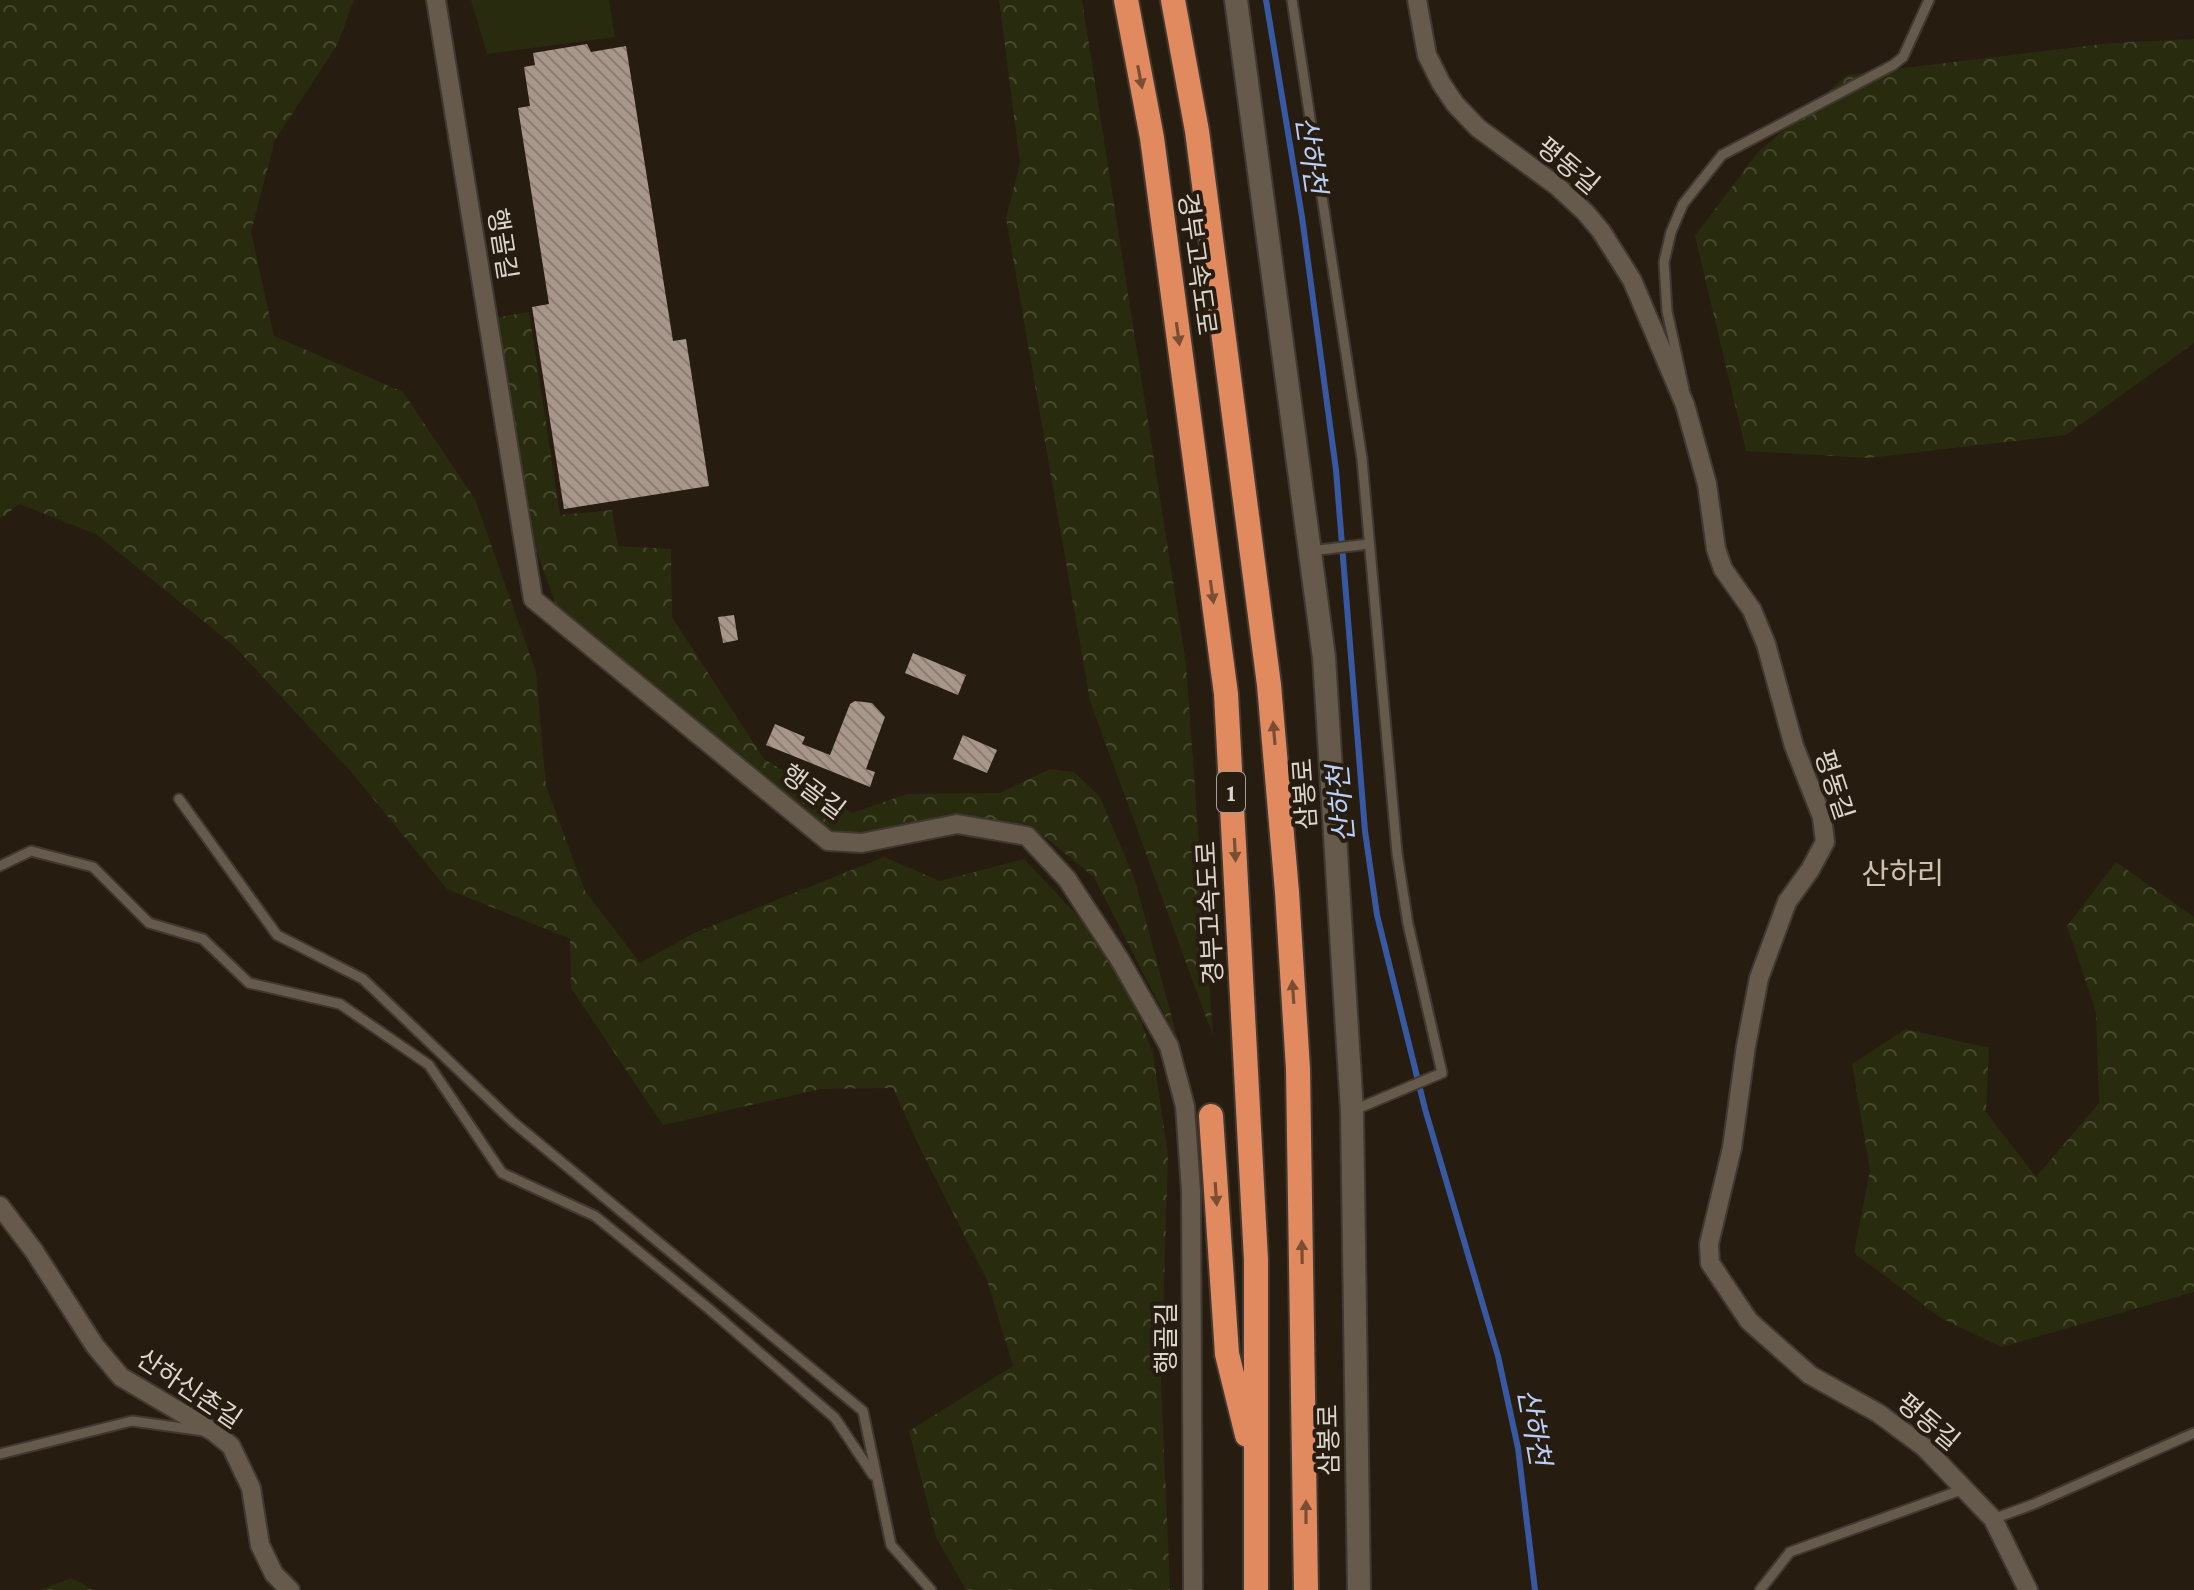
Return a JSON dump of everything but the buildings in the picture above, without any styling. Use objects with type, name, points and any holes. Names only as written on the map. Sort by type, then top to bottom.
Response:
[{"type":"highway","name":"경부고속도로","points":[[1126,0],[1152,138],[1226,694],[1256,1260],[1256,1590]]},
{"type":"highway","name":"경부고속도로","points":[[1173,0],[1197,131],[1269,685],[1286,876],[1298,1069],[1306,1590]]},
{"type":"highway","points":[[1211,1116],[1227,1354],[1257,1475]]},
{"type":"main road","name":"삼봉로","points":[[1236,0],[1320,550],[1352,1111],[1359,1590]]},
{"type":"street","name":"행골길","points":[[436,0],[533,599],[828,841],[862,843],[957,824],[1027,836],[1067,879],[1120,960],[1169,1046],[1185,1106],[1191,1191],[1193,1590]]},
{"type":"street","name":"평동길","points":[[1417,0],[1427,55],[1455,104],[1478,128],[1557,186],[1601,231],[1632,280],[1685,405],[1707,484],[1716,549],[1723,569],[1752,610],[1766,644],[1794,746],[1822,817],[1825,842],[1787,902],[1759,978],[1732,1148],[1709,1244],[1710,1263],[1735,1302],[1759,1330],[1810,1375],[1878,1413],[1924,1447],[1993,1519],[2028,1590]]},
{"type":"street","name":"산하신촌길","points":[[0,1206],[34,1251],[95,1346],[121,1377],[214,1432],[231,1446],[251,1488],[260,1545],[274,1574],[290,1590]]},
{"type":"lane","points":[[1292,0],[1359,444],[1397,853],[1408,924],[1442,1073],[1352,1111]]},
{"type":"lane","points":[[1685,405],[1684,379],[1667,311],[1664,262],[1671,232],[1683,204],[1722,155],[1903,57],[1929,0]]},
{"type":"lane","points":[[1320,550],[1369,544]]},
{"type":"lane","points":[[179,799],[277,935],[363,979],[513,1122],[863,1411],[891,1545],[931,1590]]},
{"type":"lane","points":[[0,866],[31,851],[93,867],[149,923],[203,939],[249,983],[340,1004],[429,1065],[502,1173],[595,1216],[697,1298],[835,1418],[877,1481]]},
{"type":"lane","points":[[0,1454],[132,1421],[214,1432]]},
{"type":"lane","points":[[1993,1519],[2194,1433]]},
{"type":"lane","points":[[1760,1590],[1790,1552],[1964,1489]]},
{"type":"green space","points":[[0,0],[354,0],[337,45],[275,140],[251,232],[274,336],[403,392],[475,499],[536,672],[546,786],[585,891],[640,963],[694,933],[884,857],[940,881],[1024,859],[1115,955],[1153,1053],[1168,1155],[1161,1381],[1170,1590],[966,1590],[936,1537],[909,1431],[1013,1366],[987,1280],[893,1088],[821,1089],[663,1125],[571,988],[570,939],[447,889],[353,774],[234,646],[96,534],[19,504],[0,519]]},
{"type":"green space","points":[[471,0],[609,0],[615,37],[487,54]]},
{"type":"green space","points":[[999,0],[1082,0],[1186,664],[1213,1036],[1090,701],[1006,218],[1020,163]]},
{"type":"green space","points":[[2194,39],[2194,343],[2066,435],[1868,458],[1746,451],[1695,236],[1758,152],[1847,75],[2111,43]]},
{"type":"green space","points":[[529,312],[560,515],[612,510],[618,546],[671,549],[672,617],[764,759],[852,813],[907,794],[1000,793],[1050,769],[1074,772],[1100,797],[1135,880],[1178,1041],[1094,877],[1030,825],[944,816],[862,843],[864,836],[813,826],[559,613],[535,547],[494,318]]},
{"type":"green space","points":[[2116,862],[2194,917],[2194,1292],[2001,1347],[1941,1318],[1854,1253],[1870,1170],[1852,1064],[1906,1029],[1989,1048],[1986,1112],[2036,1177],[2099,1103],[2096,1012],[2067,926]]},
{"type":"green space","points":[[72,1578],[93,1590],[39,1590]]},
{"type":"waterway","name":"산하천","points":[[1266,0],[1302,217],[1336,470],[1365,831],[1377,915],[1425,1109],[1498,1356],[1518,1448],[1535,1590]]},
{"type":"district","name":"산하리","points":[[1903,873]]}]
